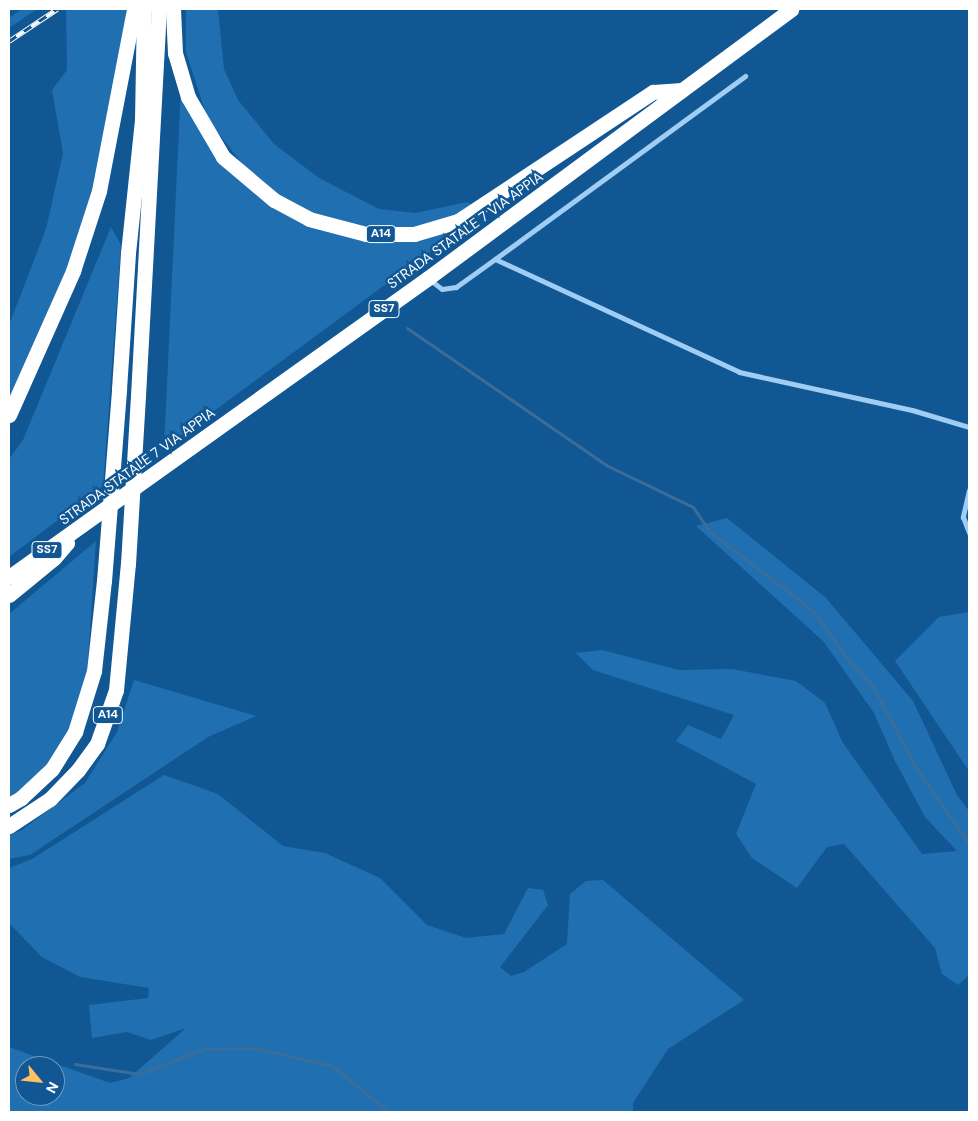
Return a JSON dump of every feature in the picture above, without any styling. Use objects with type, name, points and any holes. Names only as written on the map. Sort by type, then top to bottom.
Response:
[{"type":"highway","name":"A14","points":[[134,9],[152,15],[175,54],[188,97],[224,157],[274,200],[309,219],[366,234],[414,234],[458,221],[653,92],[682,90]]},
{"type":"highway","name":"STRADA STATALE 7 VIA APPIA","points":[[9,576],[428,278],[791,9]]},
{"type":"highway","name":"A14","points":[[9,805],[22,798],[52,768],[75,732],[94,671],[104,582],[128,253],[152,15]]},
{"type":"highway","name":"A14","points":[[9,826],[50,799],[78,770],[97,744],[116,690],[128,564],[138,396],[152,15]]},
{"type":"highway","name":"A14","points":[[9,415],[52,324],[88,227],[107,154],[152,15]]},
{"type":"highway","points":[[9,595],[54,558],[84,524]]},
{"type":"street","points":[[428,278],[442,289],[456,287],[746,76]]},
{"type":"street","points":[[495,259],[739,372],[912,410],[969,427]]},
{"type":"street","points":[[969,490],[963,516],[969,533]]},
{"type":"shaded area","points":[[22,9],[37,9],[9,28],[9,18]]},
{"type":"shaded area","points":[[66,9],[126,9],[125,31],[84,244],[9,412],[9,325],[46,229],[63,153],[52,90],[67,70]]},
{"type":"shaded area","points":[[186,9],[218,9],[224,69],[238,100],[274,144],[319,178],[379,209],[416,213],[467,202],[481,209],[413,233],[337,226],[294,207],[251,175],[208,120],[186,52]]},
{"type":"shaded area","points":[[181,86],[230,164],[266,197],[383,240],[462,228],[164,448]]},
{"type":"shaded area","points":[[111,227],[121,245],[103,486],[9,557],[9,459],[23,440]]},
{"type":"shaded area","points":[[727,518],[826,598],[913,701],[957,795],[969,811],[969,975],[958,985],[942,974],[935,948],[844,844],[827,847],[797,888],[752,858],[736,834],[756,784],[676,741],[688,725],[721,739],[734,715],[593,670],[576,653],[602,650],[679,670],[732,669],[796,681],[825,703],[843,743],[922,854],[957,851],[925,817],[895,761],[874,713],[824,642],[696,526]]},
{"type":"shaded area","points":[[96,541],[87,675],[76,722],[45,780],[9,803],[9,614]]},
{"type":"shaded area","points":[[968,612],[969,771],[895,661],[939,617]]},
{"type":"shaded area","points":[[134,680],[256,716],[208,737],[30,855],[9,859],[9,835],[22,830],[85,783],[117,732]]},
{"type":"shaded area","points":[[164,775],[218,794],[283,846],[325,853],[380,878],[427,925],[466,938],[504,934],[528,888],[543,890],[548,905],[500,967],[511,976],[524,972],[567,944],[570,894],[586,881],[603,880],[744,1000],[668,1049],[633,1103],[633,1112],[9,1112],[9,1047],[34,1056],[15,1056],[15,1106],[65,1106],[65,1067],[110,1083],[129,1078],[186,1028],[151,1040],[127,1032],[92,1038],[89,1005],[148,998],[149,988],[80,977],[42,957],[9,923],[9,868],[32,859]]},
{"type":"waterway","points":[[407,328],[608,466],[693,507],[710,532],[812,610],[850,662],[872,685],[915,766],[969,844]]},
{"type":"waterway","points":[[75,1064],[139,1074],[204,1049],[255,1048],[332,1066],[389,1112]]},
{"type":"railway","points":[[9,41],[57,9]]}]
